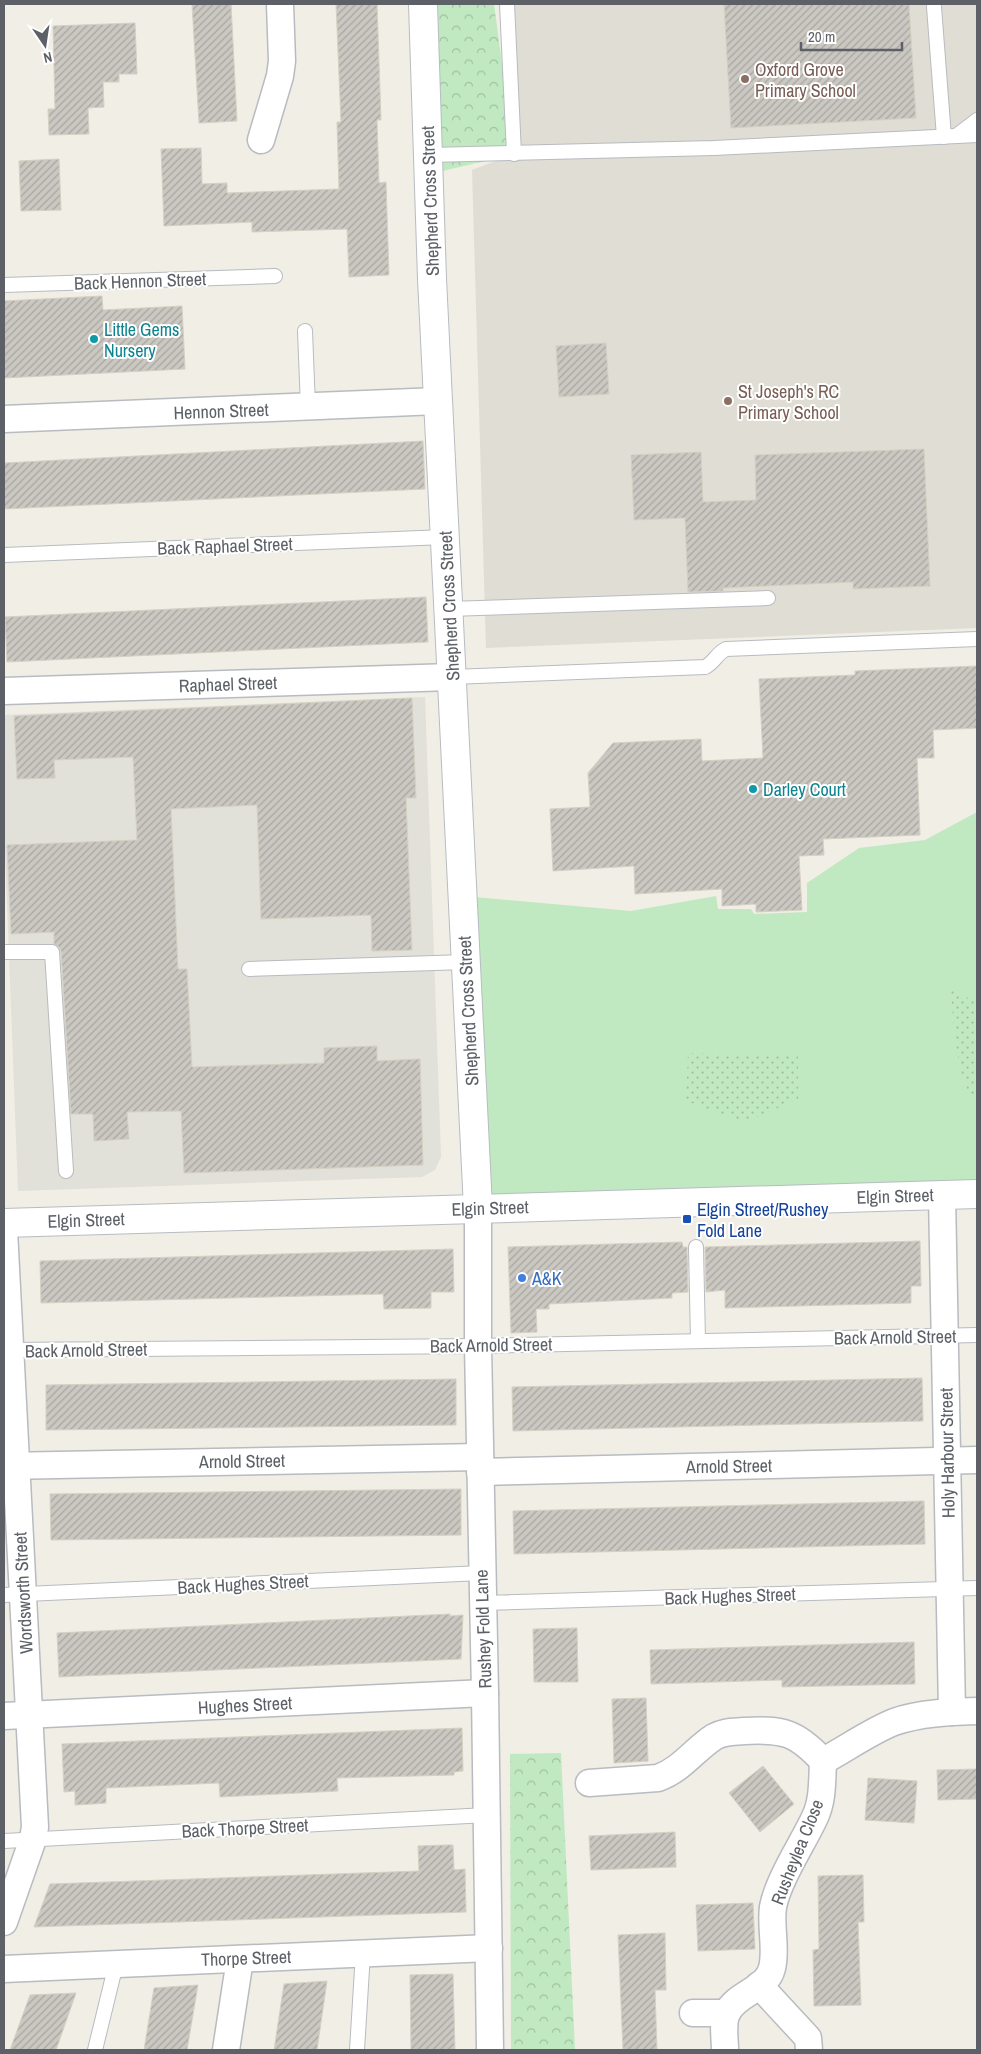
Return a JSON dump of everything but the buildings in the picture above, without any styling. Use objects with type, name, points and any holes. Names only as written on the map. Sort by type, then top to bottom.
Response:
[{"type":"street","points":[[261,140],[280,76],[282,61],[280,4]]},
{"type":"street","name":"Shepherd Cross Street","points":[[423,4],[430,155],[432,279],[478,1208]]},
{"type":"street","name":"Hennon Street","points":[[4,419],[438,401]]},
{"type":"street","name":"Raphael Street","points":[[4,691],[452,677]]},
{"type":"street","name":"Elgin Street","points":[[4,1223],[977,1194]]},
{"type":"street","name":"Holy Harbour Street","points":[[942,1195],[952,1712]]},
{"type":"street","name":"Rushey Fold Lane","points":[[478,1208],[478,1346],[486,1693],[490,2050]]},
{"type":"street","name":"Wordsworth Street","points":[[4,1230],[16,1716],[35,1827],[33,1839],[4,1922]]},
{"type":"street","name":"Arnold Street","points":[[10,1466],[977,1460]]},
{"type":"street","name":"Hughes Street","points":[[16,1716],[486,1693]]},
{"type":"street","points":[[589,1783],[658,1778],[669,1775],[715,1737],[726,1732],[768,1730],[790,1734],[808,1745],[823,1761],[892,1723],[914,1716],[977,1711]]},
{"type":"street","name":"Rusheylea Close","points":[[727,2013],[732,2004],[768,1978],[772,1968],[773,1908],[778,1893],[816,1817],[822,1796],[823,1761]]},
{"type":"street","name":"Thorpe Street","points":[[4,1969],[489,1948]]},
{"type":"street","points":[[226,2050],[240,1959]]},
{"type":"street","points":[[759,1985],[808,2038],[809,2050]]},
{"type":"street","points":[[693,2013],[727,2013],[724,2034],[725,2050]]},
{"type":"lane","points":[[507,4],[514,154]]},
{"type":"lane","points":[[934,7],[950,136]]},
{"type":"lane","points":[[950,136],[977,120]]},
{"type":"lane","points":[[430,155],[714,148],[977,135]]},
{"type":"lane","name":"Back Hennon Street","points":[[4,285],[275,276]]},
{"type":"lane","points":[[305,330],[308,407]]},
{"type":"lane","name":"Back Raphael Street","points":[[4,555],[445,537]]},
{"type":"lane","points":[[449,608],[768,598]]},
{"type":"lane","points":[[452,677],[704,668],[711,664],[726,649],[977,639]]},
{"type":"lane","points":[[4,952],[52,952],[66,1171]]},
{"type":"lane","points":[[248,970],[466,962]]},
{"type":"lane","points":[[696,1246],[698,1342]]},
{"type":"lane","name":"Back Arnold Street","points":[[7,1350],[478,1346],[977,1335]]},
{"type":"lane","name":"Back Hughes Street","points":[[13,1595],[482,1573]]},
{"type":"lane","name":"Back Hughes Street","points":[[483,1604],[977,1588]]},
{"type":"lane","name":"Back Thorpe Street","points":[[4,1841],[487,1815]]},
{"type":"lane","points":[[357,2050],[363,1953]]},
{"type":"lane","points":[[95,2050],[116,1964]]},
{"type":"shaded area","name":"St Joseph's RC Primary School","points":[[511,4],[977,4],[977,628],[486,648],[472,170],[514,154]]},
{"type":"shaded area","points":[[425,697],[441,1157],[435,1170],[422,1177],[18,1191],[4,824],[4,715]]},
{"type":"green space","points":[[423,4],[494,4],[514,154],[430,174]]},
{"type":"green space","points":[[977,812],[977,1183],[478,1208],[463,896],[631,911],[716,896],[718,909],[751,909],[754,914],[807,912],[807,883],[859,848],[925,840]]},
{"type":"green space","points":[[951,990],[977,1002],[977,1106],[964,1080],[960,1066]]},
{"type":"green space","points":[[688,1053],[798,1056],[798,1099],[750,1120],[738,1120],[686,1101]]},
{"type":"green space","points":[[561,1753],[575,2050],[511,2050],[510,1754]]},
{"type":"place","name":"Oxford Grove Primary School","points":[[745,79]]},
{"type":"place","name":"Little Gems Nursery","points":[[94,339]]},
{"type":"place","name":"St Joseph's RC Primary School","points":[[728,401]]},
{"type":"place","name":"Darley Court","points":[[753,789]]},
{"type":"place","name":"Elgin Street/Rushey Fold Lane","points":[[687,1219]]},
{"type":"place","name":"A&K","points":[[522,1278]]}]
